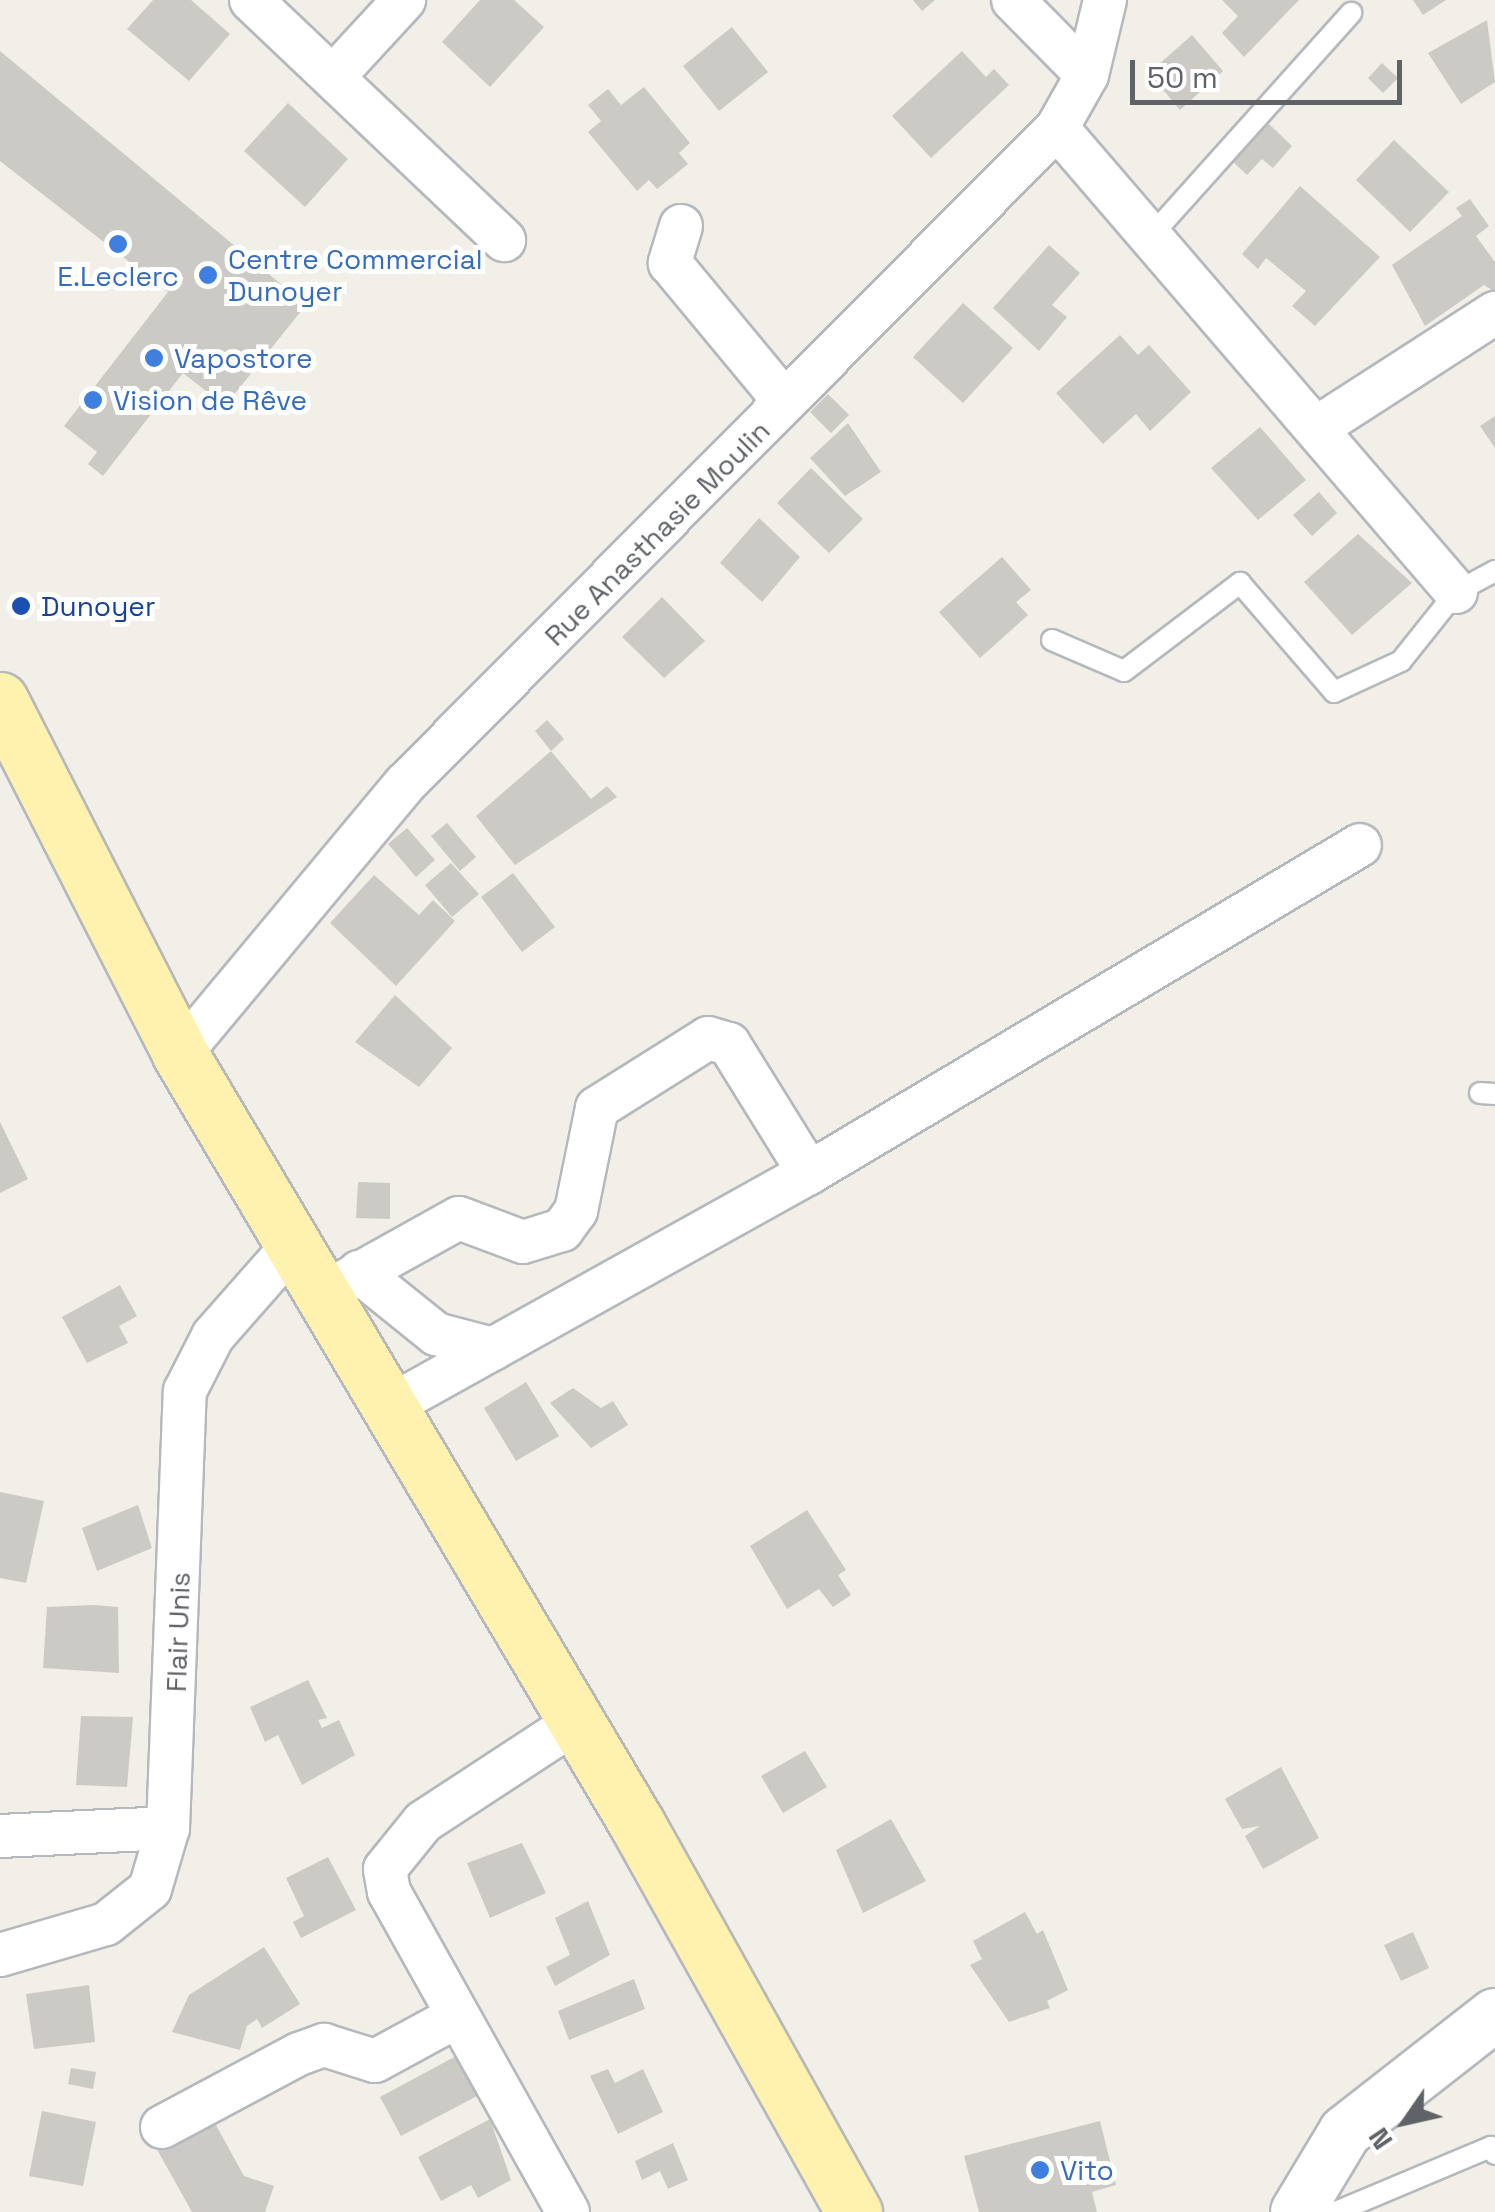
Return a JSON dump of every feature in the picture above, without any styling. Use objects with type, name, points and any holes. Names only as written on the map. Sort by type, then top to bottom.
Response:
[{"type":"main road","points":[[0,700],[180,1054],[294,1244],[342,1283],[390,1406],[576,1722],[854,2212]]},
{"type":"street","points":[[251,0],[504,240]]},
{"type":"street","points":[[333,77],[404,0]]},
{"type":"street","points":[[1013,0],[1087,75]]},
{"type":"street","name":"Rue Anasthasie Moulin","points":[[180,1054],[406,782],[1057,128],[1087,75],[1105,0]]},
{"type":"street","points":[[1057,128],[1456,592]]},
{"type":"street","points":[[681,226],[670,263],[785,402]]},
{"type":"street","points":[[1318,428],[1495,313]]},
{"type":"street","points":[[390,1406],[809,1173],[1360,845]]},
{"type":"street","points":[[342,1283],[459,1218],[523,1242],[562,1230],[576,1211],[597,1108],[708,1038],[728,1044],[809,1173]]},
{"type":"street","name":"Flair Unis","points":[[0,1955],[106,1924],[150,1889],[168,1828],[184,1392],[213,1336],[294,1244]]},
{"type":"street","points":[[342,1283],[436,1334],[493,1349]]},
{"type":"street","points":[[568,2212],[389,1892],[385,1869],[424,1822],[576,1722]]},
{"type":"street","points":[[0,1836],[168,1828]]},
{"type":"street","points":[[1297,2212],[1345,2132],[1495,2015]]},
{"type":"street","points":[[162,2127],[299,2054],[324,2045],[375,2060],[458,2016]]},
{"type":"lane","points":[[1151,236],[1351,13]]},
{"type":"lane","points":[[1052,640],[1124,672],[1240,583],[1334,692],[1401,661],[1456,592],[1495,571]]},
{"type":"lane","points":[[1336,2212],[1491,2147],[1495,2154]]},
{"type":"building","points":[[153,0],[191,0],[230,34],[189,81],[127,29]]},
{"type":"building","points":[[480,0],[514,0],[544,27],[490,87],[442,42]]},
{"type":"building","points":[[913,0],[935,0],[922,11]]},
{"type":"building","points":[[1222,0],[1299,0],[1244,57],[1222,33],[1238,16]]},
{"type":"building","points":[[1413,0],[1446,0],[1423,15]]},
{"type":"building","points":[[1487,20],[1495,82],[1461,104],[1428,53]]},
{"type":"building","points":[[732,27],[768,72],[719,111],[683,66]]},
{"type":"building","points":[[1192,35],[1223,71],[1180,110],[1149,73]]},
{"type":"building","name":"Centre Commercial Dunoyer","points":[[0,51],[306,305],[225,406],[183,373],[103,476],[88,464],[97,452],[64,426],[168,292],[0,161]]},
{"type":"building","points":[[962,51],[986,77],[994,69],[1009,85],[931,158],[892,116]]},
{"type":"building","points":[[1382,63],[1398,78],[1383,93],[1368,78]]},
{"type":"building","points":[[644,87],[690,143],[679,153],[688,164],[657,189],[649,180],[637,191],[588,132],[601,121],[588,105],[608,89],[621,105]]},
{"type":"building","points":[[288,103],[348,159],[305,207],[244,151]]},
{"type":"building","points":[[1268,123],[1292,146],[1273,168],[1262,159],[1247,175],[1230,159]]},
{"type":"building","points":[[1394,140],[1449,192],[1410,232],[1356,180]]},
{"type":"building","points":[[1300,186],[1380,257],[1315,326],[1292,306],[1306,291],[1266,258],[1258,269],[1242,254]]},
{"type":"building","points":[[1470,199],[1489,226],[1476,236],[1495,262],[1495,292],[1484,285],[1425,326],[1392,265],[1462,216],[1456,208]]},
{"type":"building","points":[[1049,245],[1080,273],[1052,305],[1067,317],[1039,351],[993,308]]},
{"type":"building","points":[[963,303],[1013,348],[963,403],[913,357]]},
{"type":"building","points":[[1120,335],[1138,355],[1149,345],[1191,392],[1150,431],[1136,414],[1103,444],[1056,393]]},
{"type":"building","points":[[828,394],[849,415],[831,433],[810,412]]},
{"type":"building","points":[[1495,416],[1495,448],[1480,426]]},
{"type":"building","points":[[848,423],[881,472],[845,496],[810,458]]},
{"type":"building","points":[[1260,427],[1306,480],[1258,520],[1211,468]]},
{"type":"building","points":[[811,468],[863,519],[829,553],[777,503]]},
{"type":"building","points":[[1319,492],[1337,513],[1312,536],[1293,515]]},
{"type":"building","points":[[759,518],[800,557],[762,602],[720,563]]},
{"type":"building","points":[[1358,534],[1412,583],[1352,635],[1304,582]]},
{"type":"building","points":[[1002,557],[1031,590],[1016,602],[1028,615],[980,658],[939,612]]},
{"type":"building","points":[[662,597],[705,641],[664,678],[622,637]]},
{"type":"building","points":[[547,720],[564,739],[551,751],[535,731]]},
{"type":"building","points":[[551,751],[591,799],[607,786],[617,797],[515,865],[476,816]]},
{"type":"building","points":[[447,823],[476,857],[460,871],[431,836]]},
{"type":"building","points":[[407,828],[435,860],[416,877],[388,844]]},
{"type":"building","points":[[451,863],[479,894],[452,917],[425,885]]},
{"type":"building","points":[[513,873],[555,927],[522,952],[481,897]]},
{"type":"building","points":[[374,875],[419,915],[433,900],[455,921],[396,986],[330,923]]},
{"type":"building","points":[[395,995],[452,1048],[419,1087],[355,1042]]},
{"type":"building","points":[[0,1122],[28,1179],[0,1193]]},
{"type":"building","points":[[358,1182],[390,1183],[390,1219],[356,1218]]},
{"type":"building","points":[[120,1285],[137,1316],[119,1326],[128,1343],[87,1363],[62,1317]]},
{"type":"building","points":[[526,1382],[559,1436],[516,1461],[484,1408]]},
{"type":"building","points":[[573,1388],[601,1408],[613,1401],[628,1425],[591,1448],[550,1403]]},
{"type":"building","points":[[0,1492],[44,1501],[26,1583],[0,1578]]},
{"type":"building","points":[[138,1505],[152,1548],[97,1571],[82,1528]]},
{"type":"building","points":[[807,1510],[846,1570],[838,1575],[851,1595],[833,1607],[819,1589],[787,1609],[750,1546]]},
{"type":"building","points":[[47,1607],[118,1607],[119,1673],[43,1668]]},
{"type":"building","points":[[308,1680],[327,1718],[318,1720],[322,1728],[339,1720],[355,1755],[302,1785],[278,1735],[265,1742],[250,1707]]},
{"type":"building","points":[[81,1716],[133,1717],[127,1787],[76,1785]]},
{"type":"building","points":[[805,1751],[827,1787],[783,1813],[761,1776]]},
{"type":"building","points":[[1281,1767],[1319,1838],[1263,1869],[1245,1836],[1260,1826],[1242,1829],[1225,1799]]},
{"type":"building","points":[[891,1819],[926,1881],[863,1913],[836,1850]]},
{"type":"building","points":[[522,1843],[546,1893],[490,1918],[467,1863]]},
{"type":"building","points":[[328,1857],[356,1910],[301,1938],[293,1922],[304,1916],[286,1878]]},
{"type":"building","points":[[588,1901],[610,1955],[555,1986],[546,1967],[570,1955],[555,1918]]},
{"type":"building","points":[[1025,1912],[1037,1934],[1043,1930],[1068,1990],[1047,2001],[1050,2008],[1009,2022],[970,1965],[982,1959],[973,1941]]},
{"type":"building","points":[[1413,1932],[1429,1968],[1401,1981],[1384,1945]]},
{"type":"building","points":[[264,1947],[300,2004],[262,2028],[257,2019],[247,2026],[240,2050],[172,2032],[189,1995]]},
{"type":"building","points":[[634,1979],[645,2009],[569,2040],[558,2011]]},
{"type":"building","points":[[89,1985],[95,2042],[34,2049],[26,1994]]},
{"type":"building","points":[[460,2054],[481,2094],[401,2136],[380,2097]]},
{"type":"building","points":[[71,2068],[96,2072],[93,2089],[68,2084]]},
{"type":"building","points":[[608,2069],[615,2083],[643,2069],[663,2112],[618,2134],[590,2076]]},
{"type":"building","points":[[42,2111],[96,2122],[83,2186],[29,2176]]},
{"type":"building","points":[[211,2116],[244,2176],[274,2186],[265,2212],[192,2212],[155,2146]]},
{"type":"building","points":[[490,2119],[511,2180],[478,2198],[471,2185],[441,2201],[418,2157]]},
{"type":"building","name":"Vito","points":[[1100,2121],[1116,2185],[1092,2192],[1097,2212],[979,2212],[964,2156]]},
{"type":"building","points":[[673,2143],[688,2180],[668,2189],[660,2171],[642,2180],[635,2161]]},
{"type":"place","name":"E.Leclerc","points":[[118,244]]},
{"type":"place","name":"Centre Commercial Dunoyer","points":[[208,275]]},
{"type":"place","name":"Vapostore","points":[[154,358]]},
{"type":"place","name":"Vision de Rêve","points":[[93,400]]},
{"type":"place","name":"Dunoyer","points":[[21,606]]},
{"type":"place","name":"Vito","points":[[1040,2170]]}]
